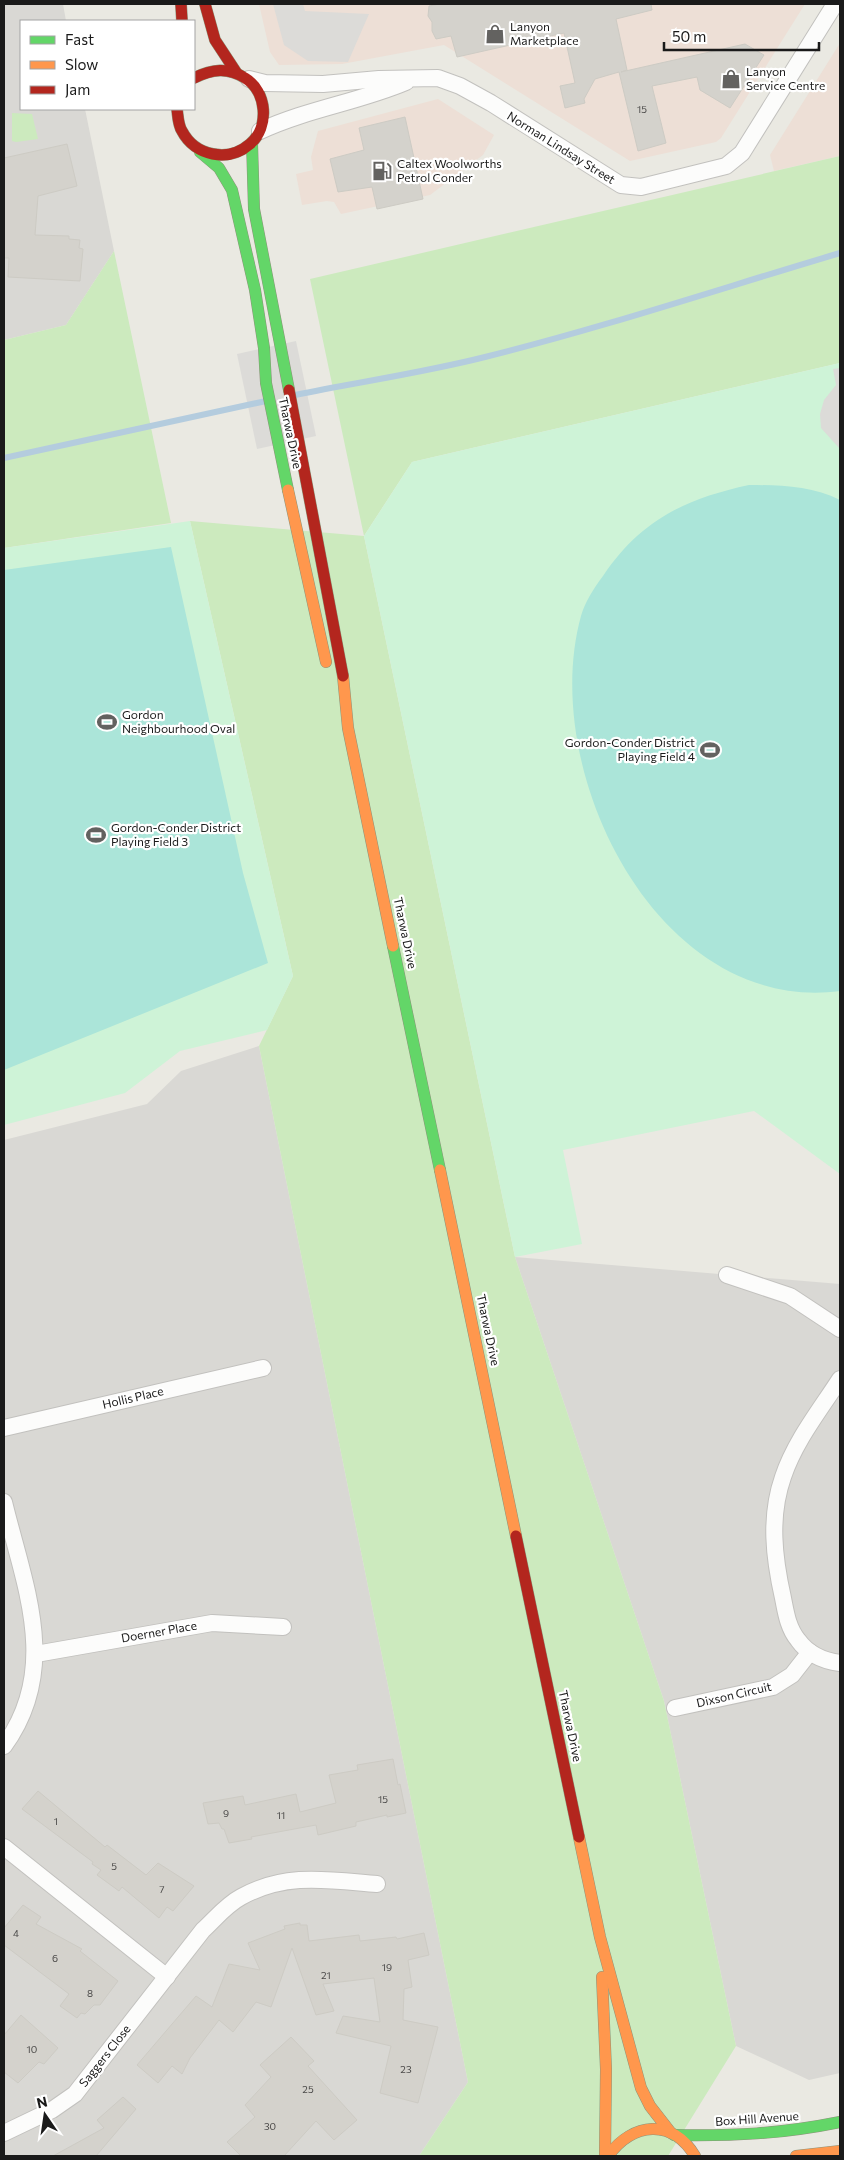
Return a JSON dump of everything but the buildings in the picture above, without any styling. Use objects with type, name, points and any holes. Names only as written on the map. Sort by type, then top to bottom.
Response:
[{"type":"main road","points":[[181,4],[182,20]]},
{"type":"main road","points":[[205,4],[208,24],[219,51],[242,76]]},
{"type":"main road","points":[[195,77],[206,71],[221,69],[242,76]]},
{"type":"main road","name":"Tharwa Drive","points":[[242,76],[258,91],[264,104],[264,118],[256,137],[254,208],[342,661],[348,728],[600,1938],[644,2094],[672,2134],[692,2149],[695,2156]]},
{"type":"main road","name":"Tharwa Drive","points":[[177,110],[177,119],[181,132],[189,143],[219,168],[232,190],[255,290],[264,348],[266,383],[278,445],[331,677],[348,728]]},
{"type":"main road","points":[[200,152],[214,156],[228,156],[241,151],[256,137]]},
{"type":"main road","name":"Tharwa Drive","points":[[600,1938],[606,2069],[607,2156]]},
{"type":"main road","name":"Box Hill Avenue","points":[[607,2156],[616,2144],[628,2134],[645,2129],[662,2130],[672,2134],[734,2136],[796,2131],[840,2122]]},
{"type":"main road","points":[[796,2156],[840,2151]]},
{"type":"street","name":"Norman Lindsay Street","points":[[242,76],[265,84],[315,84],[379,79],[438,78],[460,86],[621,185],[641,187],[726,166],[742,153],[835,4]]},
{"type":"street","name":"Norman Lindsay Street","points":[[256,137],[289,118],[382,92],[415,78]]},
{"type":"street","points":[[727,1275],[790,1296],[840,1329]]},
{"type":"street","name":"Hollis Place","points":[[4,1428],[263,1368]]},
{"type":"street","points":[[840,1379],[804,1433],[788,1464],[782,1480],[775,1516],[774,1535],[777,1572],[788,1624],[797,1640],[810,1652],[829,1662],[840,1663]]},
{"type":"street","points":[[4,1502],[9,1547],[33,1621],[36,1654],[35,1671],[27,1703],[14,1732],[4,1746]]},
{"type":"street","name":"Doerner Place","points":[[36,1654],[212,1623],[284,1627]]},
{"type":"street","name":"Dixson Circuit","points":[[675,1708],[773,1687],[792,1675],[810,1652]]},
{"type":"street","points":[[4,1847],[167,1977]]},
{"type":"street","name":"Saggers Close","points":[[4,2133],[52,2110],[75,2094],[203,1930],[240,1897],[270,1884],[308,1878],[377,1884]]},
{"type":"shaded area","points":[[4,4],[63,4],[66,20],[20,20],[20,110],[85,110],[114,251],[66,325],[4,340]]},
{"type":"shaded area","points":[[259,4],[805,4],[721,138],[716,142],[630,161],[444,45],[342,64],[279,65],[270,52]]},
{"type":"shaded area","points":[[273,4],[303,4],[305,11],[369,14],[348,62],[308,61],[284,45]]},
{"type":"shaded area","points":[[840,43],[840,156],[774,171],[770,155]]},
{"type":"shaded area","points":[[438,99],[494,135],[483,155],[430,195],[341,214],[334,202],[327,201],[302,205],[296,174],[313,170],[311,157],[318,131]]},
{"type":"shaded area","points":[[296,341],[316,436],[257,449],[237,354]]},
{"type":"shaded area","points":[[840,368],[840,449],[821,428],[820,414],[824,400],[836,385],[833,369]]},
{"type":"shaded area","name":"Gordon-Conder District Playing Field 4","points":[[749,485],[807,489],[840,500],[840,991],[775,988],[717,964],[667,924],[626,871],[596,809],[578,743],[572,678],[581,616],[587,600],[596,585],[632,541],[666,515],[704,497]]},
{"type":"shaded area","name":"Gordon Neighbourhood Oval","points":[[171,547],[243,873],[268,963],[4,1070],[4,570]]},
{"type":"shaded area","points":[[259,1046],[468,2082],[419,2156],[4,2156],[4,1140],[147,1104],[181,1071]]},
{"type":"shaded area","points":[[515,1257],[840,1284],[840,2073],[809,2080],[736,2046],[664,1701]]},
{"type":"green space","points":[[12,113],[32,114],[38,139],[12,141]]},
{"type":"green space","points":[[840,156],[840,363],[412,462],[364,536],[310,279]]},
{"type":"green space","points":[[114,251],[171,523],[4,548],[4,340],[66,325]]},
{"type":"green space","points":[[840,363],[840,1174],[754,1111],[563,1150],[582,1244],[515,1257],[364,536],[412,462]]},
{"type":"green space","points":[[190,521],[364,536],[515,1257],[664,1701],[736,2046],[668,2156],[419,2156],[468,2082],[259,1046],[293,976]]},
{"type":"green space","name":"Gordon Neighbourhood Oval","points":[[190,521],[293,976],[267,1030],[180,1051],[125,1093],[4,1125],[4,548]]},
{"type":"waterway","points":[[295,395],[438,368],[485,357],[619,320],[840,253]]},
{"type":"waterway","points":[[4,458],[266,401]]},
{"type":"traffic: fast","points":[[252,143],[254,209],[289,390]]},
{"type":"traffic: fast","points":[[200,152],[219,168],[232,190],[255,290],[264,348],[266,383],[288,490]]},
{"type":"traffic: fast","points":[[393,946],[440,1170]]},
{"type":"traffic: fast","points":[[674,2135],[757,2133],[840,2122]]},
{"type":"traffic: slow","points":[[288,490],[326,662]]},
{"type":"traffic: slow","points":[[343,676],[348,728],[393,946]]},
{"type":"traffic: slow","points":[[440,1170],[516,1536]]},
{"type":"traffic: slow","points":[[579,1837],[600,1937],[641,2088],[650,2106],[671,2133]]},
{"type":"traffic: slow","points":[[602,1977],[606,2069],[605,2156]]},
{"type":"traffic: slow","points":[[608,2156],[629,2136],[640,2131],[652,2129],[664,2130],[675,2135],[686,2144],[695,2156]]},
{"type":"traffic: slow","points":[[796,2156],[840,2151]]},
{"type":"traffic: jam","points":[[181,4],[182,20]]},
{"type":"traffic: jam","points":[[205,4],[215,40],[236,72]]},
{"type":"traffic: jam","points":[[177,110],[179,123],[188,140],[203,151],[213,154],[232,154],[241,150],[250,144],[261,128],[263,119],[262,100],[258,91],[245,78],[239,74],[220,70],[195,78]]},
{"type":"traffic: jam","points":[[289,390],[343,676]]},
{"type":"traffic: jam","points":[[516,1536],[579,1837]]},
{"type":"place","name":"Lanyon Marketplace","points":[[495,34]]},
{"type":"place","name":"Lanyon Service Centre","points":[[731,79]]},
{"type":"place","name":"Caltex Woolworths Petrol Conder","points":[[382,171]]},
{"type":"place","name":"Gordon Neighbourhood Oval","points":[[107,722]]},
{"type":"place","name":"Gordon-Conder District Playing Field 4","points":[[710,750]]},
{"type":"place","name":"Gordon-Conder District Playing Field 3","points":[[96,835]]}]
